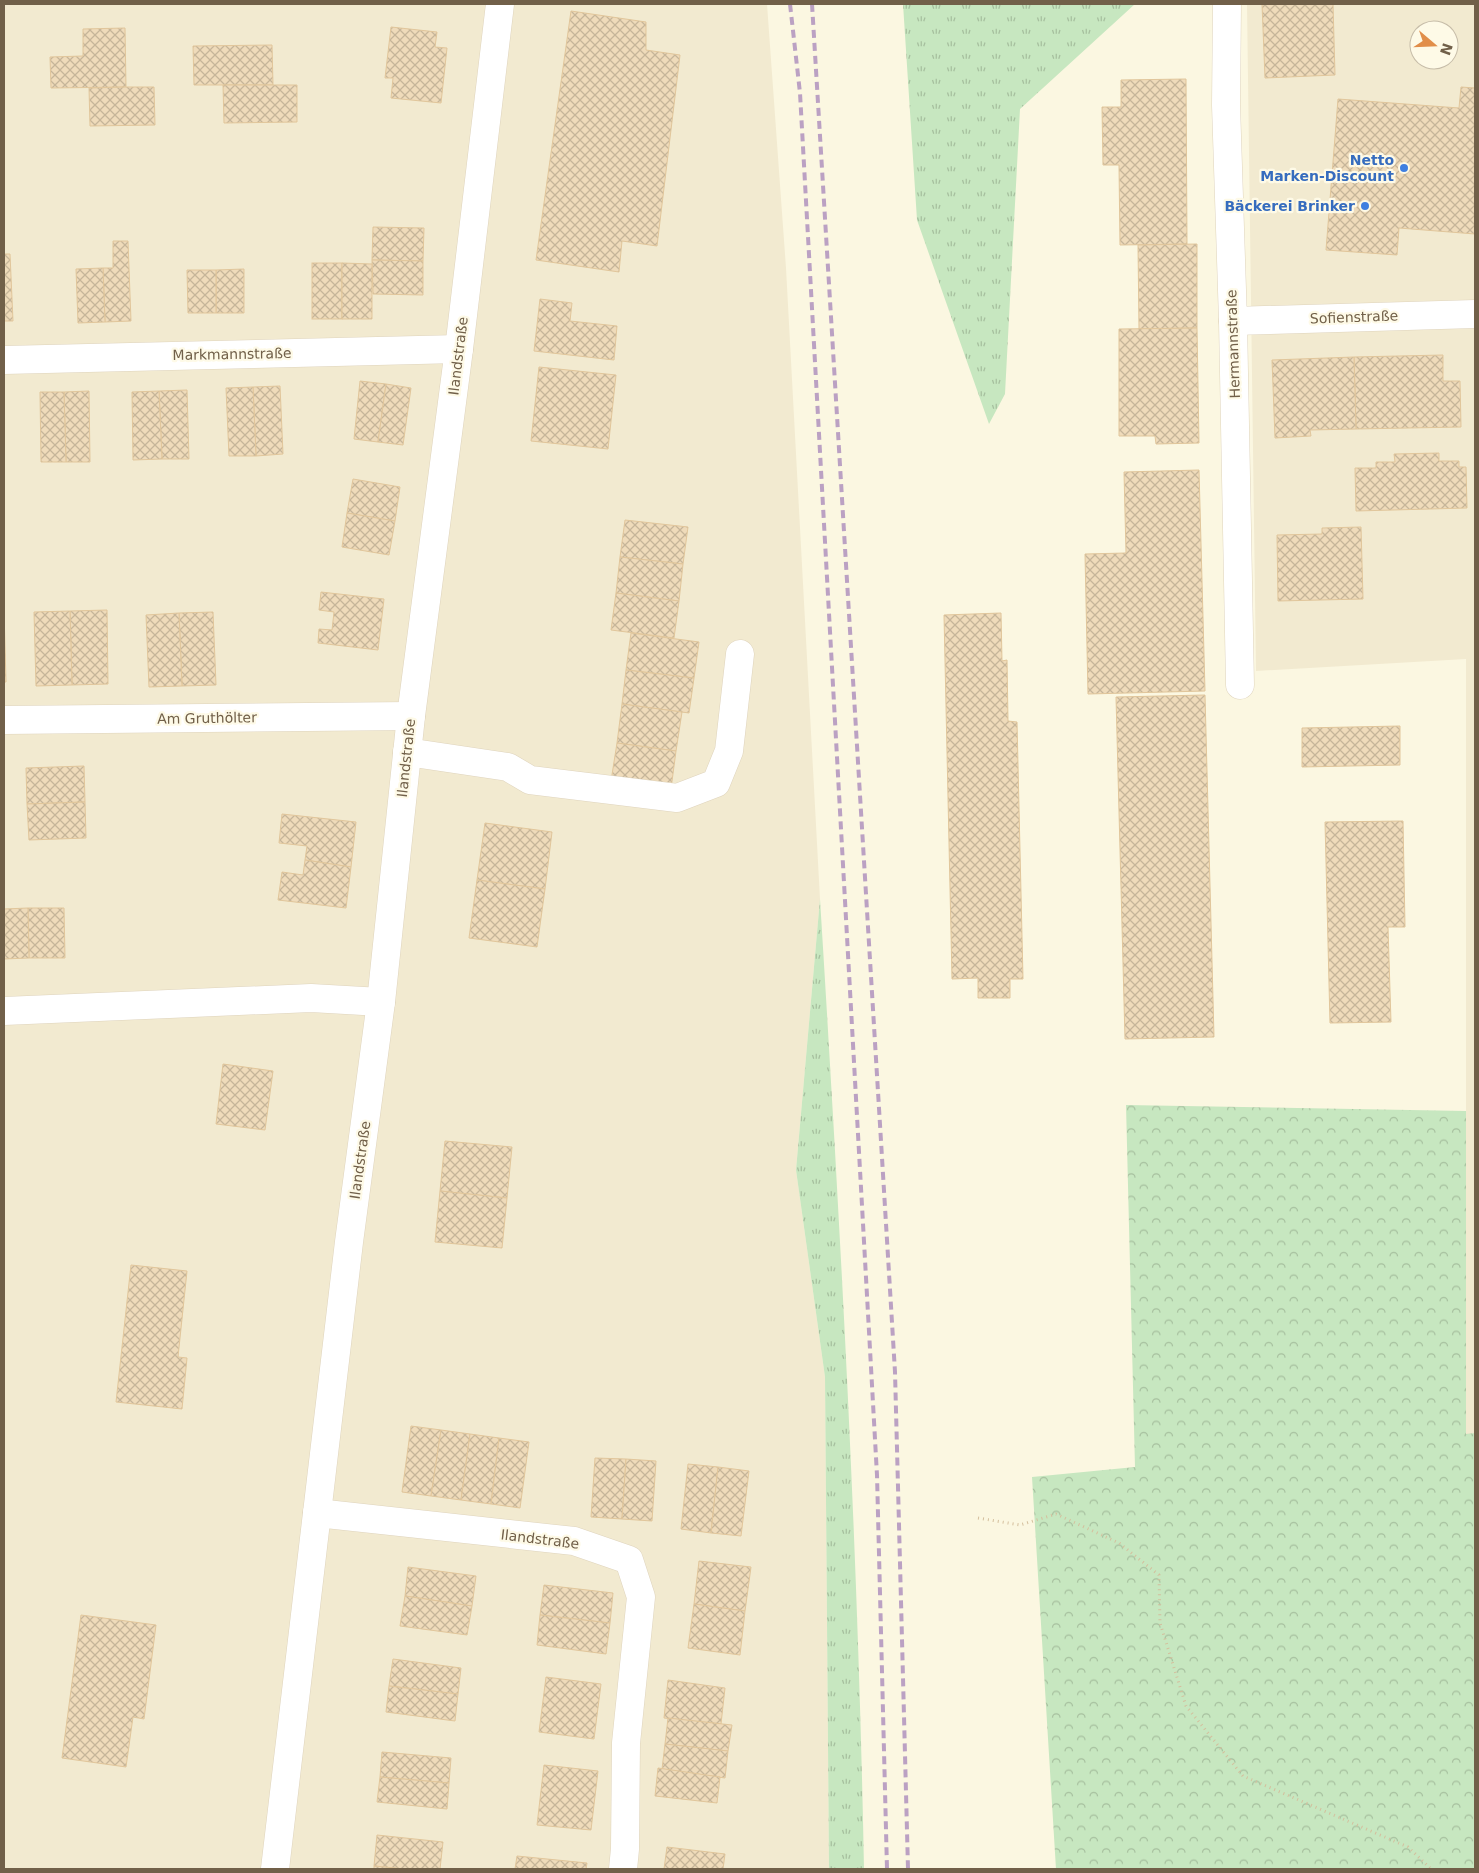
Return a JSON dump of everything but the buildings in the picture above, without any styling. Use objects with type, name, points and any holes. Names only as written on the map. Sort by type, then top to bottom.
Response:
[{"type":"street","name":"Ilandstraße","points":[[275,1869],[349,1242],[381,1002],[411,716],[459,348],[500,4]]},
{"type":"street","name":"Hermannstraße","points":[[1227,4],[1226,105],[1233,321],[1240,684]]},
{"type":"street","name":"Sofienstraße","points":[[1233,321],[1475,314]]},
{"type":"street","name":"Markmannstraße","points":[[4,360],[459,348]]},
{"type":"street","points":[[407,752],[508,767],[530,780],[677,798],[716,783],[730,751],[740,654]]},
{"type":"street","name":"Am Gruthölter","points":[[4,720],[411,716]]},
{"type":"street","points":[[4,1012],[311,998],[381,1002]]},
{"type":"street","name":"Ilandstraße","points":[[316,1513],[574,1540],[629,1560],[641,1597],[626,1742],[625,1849],[623,1869]]},
{"type":"path","points":[[978,1518],[1020,1525],[1056,1514],[1119,1543],[1159,1575],[1160,1623],[1186,1706],[1243,1776],[1408,1847],[1431,1869]]},
{"type":"shaded area","points":[[4,4],[767,4],[786,268],[820,899],[796,1170],[825,1377],[829,1869],[4,1869]]},
{"type":"shaded area","points":[[1247,4],[1475,4],[1475,1433],[1466,1435],[1466,659],[1256,671]]},
{"type":"green space","points":[[903,4],[1135,4],[1020,109],[1005,394],[989,424],[917,220]]},
{"type":"green space","points":[[820,899],[853,1505],[864,1869],[829,1869],[825,1377],[796,1170]]},
{"type":"green space","points":[[1126,1105],[1466,1111],[1466,1434],[1475,1433],[1475,1869],[1056,1869],[1032,1477],[1135,1467]]},
{"type":"railway","points":[[790,4],[800,93],[877,1475],[887,1869]]},
{"type":"railway","points":[[812,4],[895,1372],[908,1869]]},
{"type":"place","name":"Netto Marken-Discount","points":[[1404,168]]},
{"type":"place","name":"Bäckerei Brinker","points":[[1365,206]]}]
